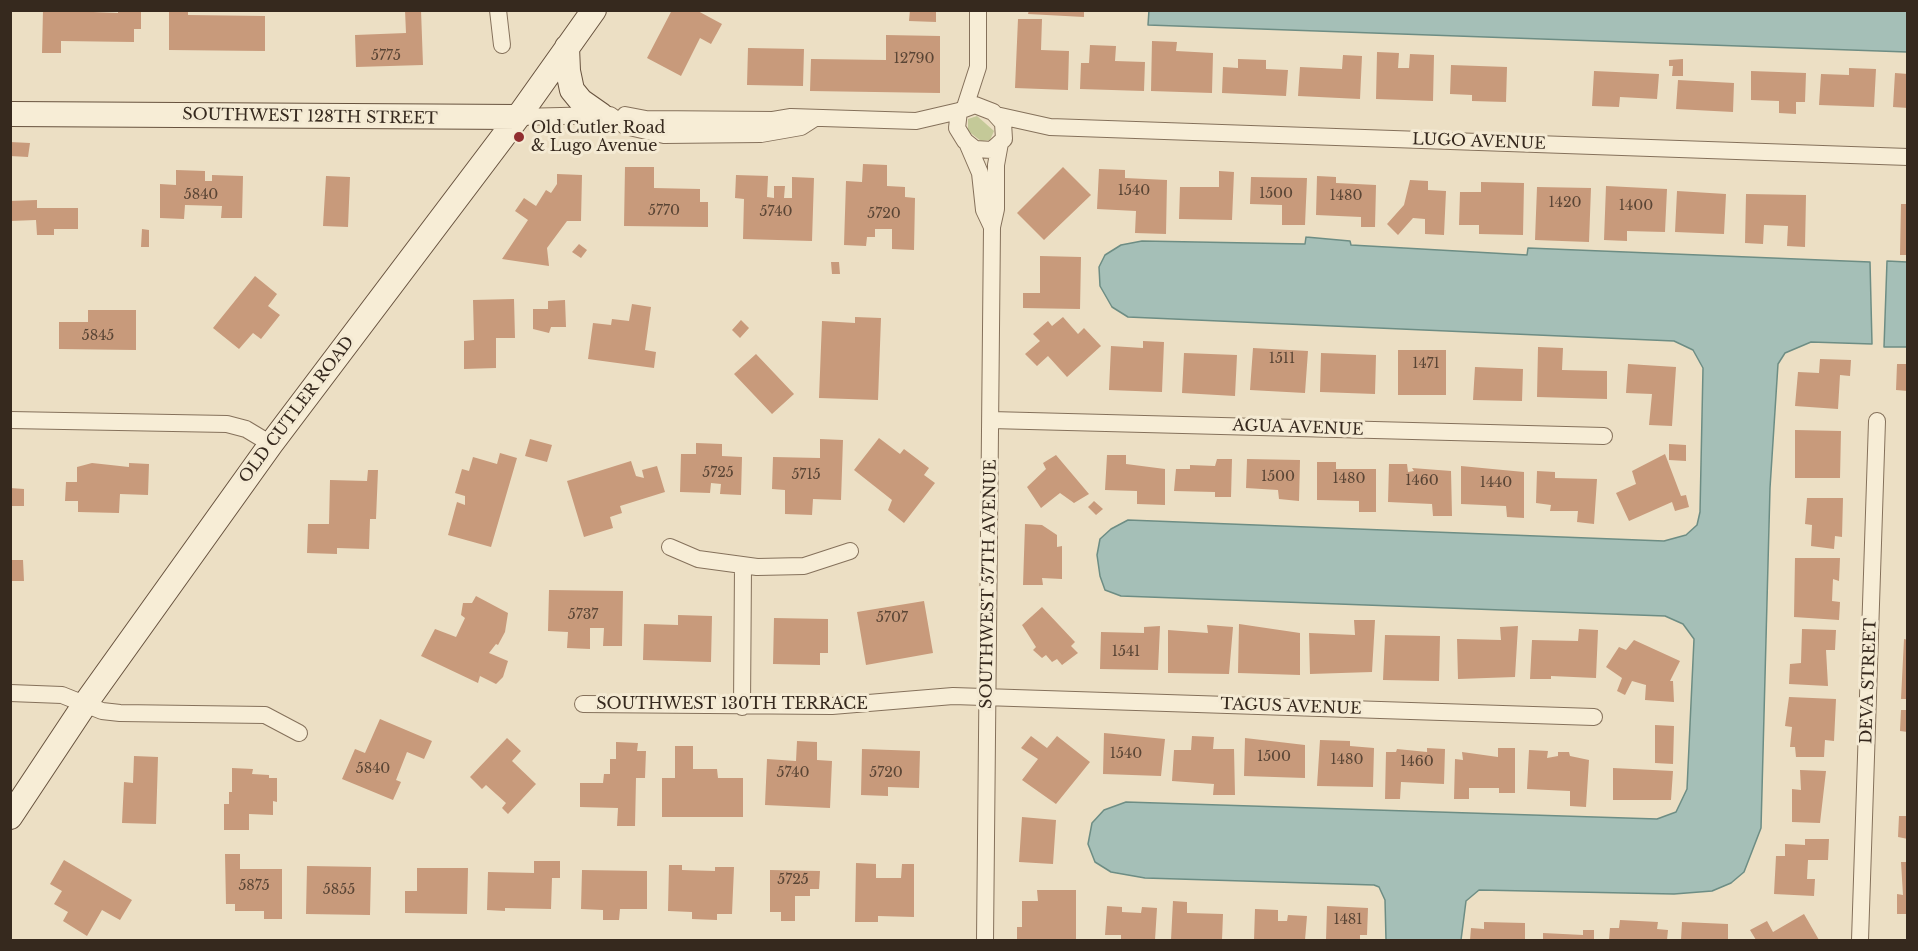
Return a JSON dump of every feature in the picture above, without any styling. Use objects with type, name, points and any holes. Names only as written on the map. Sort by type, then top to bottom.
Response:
[{"type":"main road","name":"OLD CUTLER ROAD","points":[[10,817],[85,704],[271,444],[518,117],[594,10]]},
{"type":"main road","points":[[567,46],[568,71],[572,90],[580,101],[612,115]]},
{"type":"main road","name":"SOUTHWEST 128TH STREET","points":[[10,114],[518,117]]},
{"type":"street","points":[[498,10],[502,45]]},
{"type":"street","points":[[978,10],[978,67],[992,112],[1005,129],[1002,141]]},
{"type":"street","points":[[978,67],[956,123],[965,141],[986,151],[1002,141],[1050,127]]},
{"type":"street","points":[[962,109],[975,105],[992,112],[1050,127]]},
{"type":"street","name":"SOUTHWEST 128TH STREET","points":[[518,117],[612,115],[646,110],[717,110],[770,111],[791,117],[916,121],[962,109]]},
{"type":"street","name":"SOUTHWEST 128TH STREET","points":[[612,115],[625,126],[648,133],[674,135],[761,134],[801,127],[816,118]]},
{"type":"street","name":"SOUTHWEST 128TH STREET","points":[[916,121],[965,141]]},
{"type":"street","name":"LUGO AVENUE","points":[[1050,127],[1908,157]]},
{"type":"street","name":"SOUTHWEST 57TH AVENUE","points":[[965,141],[980,174],[984,210],[992,227]]},
{"type":"street","name":"SOUTHWEST 57TH AVENUE","points":[[985,940],[992,227],[996,209],[996,165],[1002,141]]},
{"type":"street","points":[[10,420],[227,424],[246,429],[271,444]]},
{"type":"street","name":"AGUA AVENUE","points":[[991,420],[1604,436]]},
{"type":"street","name":"DEVA STREET","points":[[1860,940],[1877,422]]},
{"type":"street","points":[[670,547],[698,559],[743,566],[804,566],[850,551]]},
{"type":"street","points":[[742,706],[743,566]]},
{"type":"street","points":[[10,693],[62,695],[102,711],[120,713],[265,715],[299,733]]},
{"type":"street","name":"SOUTHWEST 130TH TERRACE","points":[[583,704],[851,706],[917,697],[988,697]]},
{"type":"street","name":"TAGUS AVENUE","points":[[988,697],[1594,717]]},
{"type":"green space","points":[[977,116],[994,131],[990,140],[981,141],[968,131],[968,119]]},
{"type":"water","points":[[1149,10],[1907,11],[1907,52],[1148,25]]},
{"type":"water","points":[[1306,237],[1350,241],[1351,245],[1527,255],[1528,248],[1870,262],[1872,344],[1811,342],[1785,353],[1778,364],[1770,488],[1761,828],[1744,872],[1731,883],[1712,891],[1674,894],[1479,890],[1466,901],[1461,940],[1386,940],[1385,900],[1379,887],[1374,885],[1145,878],[1111,872],[1095,862],[1088,844],[1092,823],[1104,810],[1126,802],[1657,819],[1676,812],[1687,789],[1694,639],[1683,624],[1665,616],[1121,596],[1105,590],[1097,555],[1100,539],[1111,529],[1128,520],[1664,541],[1686,535],[1697,525],[1700,512],[1703,368],[1693,350],[1674,341],[1128,317],[1112,307],[1100,286],[1099,267],[1105,255],[1121,245],[1142,241],[1305,244]]},
{"type":"water","points":[[1887,261],[1907,262],[1907,347],[1884,347]]},
{"type":"building","points":[[43,10],[118,13],[118,10],[141,10],[141,29],[134,29],[134,42],[61,41],[61,53],[42,53]]},
{"type":"building","points":[[169,10],[188,10],[188,15],[265,16],[265,51],[169,50]]},
{"type":"building","points":[[405,10],[421,10],[423,65],[356,67],[355,35],[406,33]]},
{"type":"building","points":[[672,10],[696,10],[722,24],[711,44],[700,38],[681,76],[647,58]]},
{"type":"building","points":[[910,10],[936,10],[936,22],[909,21]]},
{"type":"building","points":[[1029,10],[1084,10],[1084,17],[1028,14]]},
{"type":"building","points":[[1018,19],[1042,19],[1041,50],[1069,51],[1068,90],[1015,88]]},
{"type":"building","points":[[886,35],[940,36],[940,93],[810,91],[811,59],[886,60]]},
{"type":"building","points":[[1152,41],[1177,42],[1176,51],[1213,53],[1212,93],[1151,91]]},
{"type":"building","points":[[1090,45],[1116,46],[1115,61],[1145,62],[1144,91],[1080,89],[1081,63],[1089,63]]},
{"type":"building","points":[[748,48],[804,49],[803,86],[747,85]]},
{"type":"building","points":[[1377,52],[1399,53],[1398,68],[1409,68],[1410,54],[1434,55],[1433,101],[1376,99]]},
{"type":"building","points":[[1343,55],[1362,56],[1360,99],[1298,96],[1300,67],[1342,69]]},
{"type":"building","points":[[1238,59],[1266,60],[1266,69],[1288,70],[1286,96],[1222,93],[1223,67],[1238,68]]},
{"type":"building","points":[[1683,59],[1683,76],[1672,76],[1673,66],[1669,66],[1669,60]]},
{"type":"building","points":[[1451,65],[1507,67],[1506,102],[1472,101],[1472,95],[1450,94]]},
{"type":"building","points":[[1849,68],[1876,69],[1874,107],[1819,105],[1821,74],[1849,75]]},
{"type":"building","points":[[1594,71],[1659,74],[1657,99],[1620,97],[1619,107],[1592,106]]},
{"type":"building","points":[[1751,71],[1806,73],[1805,102],[1796,102],[1796,114],[1779,113],[1779,101],[1751,100]]},
{"type":"building","points":[[1895,73],[1908,74],[1908,108],[1893,107]]},
{"type":"building","points":[[1678,80],[1734,83],[1733,112],[1676,109]]},
{"type":"building","points":[[10,142],[30,143],[28,157],[10,156]]},
{"type":"building","points":[[863,164],[887,165],[887,186],[905,187],[905,197],[915,198],[914,250],[892,249],[892,229],[875,229],[875,237],[867,237],[866,246],[844,245],[846,181],[862,182]]},
{"type":"building","points":[[625,167],[654,167],[654,188],[700,189],[700,202],[708,202],[708,227],[624,226]]},
{"type":"building","points":[[1063,167],[1091,195],[1044,240],[1017,213]]},
{"type":"building","points":[[1099,169],[1125,170],[1125,178],[1167,180],[1166,234],[1135,233],[1136,211],[1097,209]]},
{"type":"building","points":[[176,170],[205,171],[205,181],[212,181],[212,175],[243,176],[242,218],[221,218],[222,206],[185,205],[184,219],[160,218],[160,184],[176,185]]},
{"type":"building","points":[[1219,171],[1234,172],[1232,220],[1179,219],[1180,187],[1219,187]]},
{"type":"building","points":[[557,174],[582,175],[581,221],[567,221],[547,248],[549,266],[502,259],[528,220],[515,211],[524,198],[536,206],[546,190],[551,193],[557,184]]},
{"type":"building","points":[[736,175],[768,176],[767,197],[774,198],[774,186],[785,186],[784,198],[792,198],[792,177],[814,178],[812,241],[743,239],[744,199],[735,198]]},
{"type":"building","points":[[326,176],[350,177],[348,227],[323,226]]},
{"type":"building","points":[[1317,176],[1336,177],[1336,183],[1376,185],[1375,227],[1361,227],[1361,217],[1316,215]]},
{"type":"building","points":[[1251,177],[1307,178],[1305,225],[1282,225],[1282,205],[1250,204]]},
{"type":"building","points":[[1410,180],[1428,181],[1428,190],[1446,191],[1444,235],[1425,234],[1425,219],[1413,218],[1398,235],[1387,224],[1404,205]]},
{"type":"building","points":[[1481,182],[1524,183],[1523,235],[1479,234],[1479,225],[1459,225],[1460,192],[1481,192]]},
{"type":"building","points":[[1606,186],[1667,189],[1665,232],[1627,231],[1627,241],[1604,240]]},
{"type":"building","points":[[1537,187],[1591,188],[1589,242],[1535,240]]},
{"type":"building","points":[[1677,191],[1726,194],[1724,234],[1675,232]]},
{"type":"building","points":[[1746,194],[1806,195],[1805,247],[1787,246],[1788,226],[1764,225],[1763,244],[1745,243]]},
{"type":"building","points":[[37,200],[37,208],[78,208],[78,229],[54,229],[54,235],[37,235],[36,220],[10,221],[10,201]]},
{"type":"building","points":[[1901,204],[1908,204],[1908,255],[1900,255]]},
{"type":"building","points":[[142,229],[149,230],[149,247],[141,247]]},
{"type":"building","points":[[579,244],[587,250],[581,258],[572,252]]},
{"type":"building","points":[[1040,256],[1081,257],[1080,309],[1023,308],[1023,293],[1040,293]]},
{"type":"building","points":[[831,262],[839,262],[840,274],[832,274]]},
{"type":"building","points":[[255,276],[277,294],[268,306],[280,315],[261,339],[253,333],[239,349],[213,328]]},
{"type":"building","points":[[514,299],[515,338],[496,338],[496,368],[464,369],[464,341],[474,340],[473,300]]},
{"type":"building","points":[[565,300],[566,327],[551,327],[549,333],[533,329],[533,309],[548,309],[548,301]]},
{"type":"building","points":[[632,304],[651,307],[645,350],[656,352],[654,368],[588,359],[593,323],[611,325],[612,319],[629,321]]},
{"type":"building","points":[[88,310],[136,310],[136,350],[59,349],[59,322],[88,322]]},
{"type":"building","points":[[855,317],[881,318],[878,400],[819,398],[822,321],[855,323]]},
{"type":"building","points":[[1063,317],[1078,334],[1084,328],[1101,346],[1067,377],[1048,356],[1037,366],[1025,354],[1040,341],[1033,334],[1048,321],[1052,326]]},
{"type":"building","points":[[741,320],[749,328],[740,338],[732,330]]},
{"type":"building","points":[[1143,341],[1164,342],[1162,392],[1109,390],[1111,346],[1143,348]]},
{"type":"building","points":[[1538,347],[1563,348],[1562,370],[1607,371],[1607,399],[1537,397]]},
{"type":"building","points":[[1253,348],[1308,351],[1305,393],[1250,390]]},
{"type":"building","points":[[1398,350],[1446,350],[1446,395],[1398,395]]},
{"type":"building","points":[[1184,353],[1237,355],[1235,396],[1182,393]]},
{"type":"building","points":[[1321,353],[1376,355],[1375,394],[1320,392]]},
{"type":"building","points":[[756,354],[794,394],[772,414],[734,374]]},
{"type":"building","points":[[1820,359],[1851,360],[1850,376],[1840,375],[1838,409],[1795,406],[1798,372],[1819,373]]},
{"type":"building","points":[[1628,364],[1676,367],[1672,426],[1649,425],[1652,394],[1626,393]]},
{"type":"building","points":[[1897,364],[1908,364],[1908,391],[1896,390]]},
{"type":"building","points":[[1475,367],[1523,369],[1522,401],[1473,400]]},
{"type":"building","points":[[1795,430],[1841,431],[1840,478],[1795,478]]},
{"type":"building","points":[[879,438],[900,454],[904,449],[929,468],[924,475],[935,483],[904,523],[888,510],[892,500],[854,470]]},
{"type":"building","points":[[530,439],[552,445],[547,462],[525,456]]},
{"type":"building","points":[[820,439],[843,440],[841,500],[813,499],[812,515],[785,514],[785,490],[772,489],[773,457],[820,458]]},
{"type":"building","points":[[696,443],[722,444],[722,456],[742,457],[741,495],[720,494],[721,484],[711,483],[710,493],[680,492],[681,454],[696,454]]},
{"type":"building","points":[[1669,444],[1686,445],[1686,461],[1669,460]]},
{"type":"building","points":[[500,453],[517,458],[491,547],[448,535],[457,502],[465,505],[465,496],[455,493],[462,469],[469,471],[473,457],[497,464]]},
{"type":"building","points":[[1665,454],[1681,496],[1686,495],[1689,507],[1675,511],[1672,502],[1629,521],[1616,493],[1636,484],[1632,471]]},
{"type":"building","points":[[1056,455],[1089,494],[1074,503],[1060,493],[1041,508],[1027,487],[1046,469],[1043,463]]},
{"type":"building","points":[[1107,455],[1126,455],[1126,464],[1165,469],[1165,505],[1137,504],[1137,491],[1105,490]]},
{"type":"building","points":[[1217,459],[1232,459],[1231,497],[1215,497],[1215,492],[1174,491],[1176,469],[1190,469],[1190,465],[1215,466]]},
{"type":"building","points":[[1247,459],[1300,460],[1299,501],[1279,499],[1278,490],[1246,488]]},
{"type":"building","points":[[631,461],[636,476],[644,478],[642,470],[657,466],[665,492],[620,506],[622,513],[610,517],[613,528],[584,537],[567,481]]},
{"type":"building","points":[[1317,462],[1336,462],[1336,469],[1376,469],[1376,512],[1359,512],[1359,501],[1317,500]]},
{"type":"building","points":[[92,463],[129,467],[129,463],[149,464],[148,495],[120,494],[119,513],[78,512],[78,501],[65,501],[66,482],[77,482],[77,467]]},
{"type":"building","points":[[1389,464],[1407,464],[1408,472],[1414,471],[1412,468],[1451,471],[1452,516],[1433,516],[1432,504],[1388,502]]},
{"type":"building","points":[[1461,466],[1524,472],[1524,518],[1507,517],[1506,506],[1461,504]]},
{"type":"building","points":[[368,470],[378,470],[376,519],[370,519],[369,549],[337,548],[337,554],[307,553],[308,524],[329,524],[330,480],[367,481]]},
{"type":"building","points":[[1537,471],[1555,472],[1555,478],[1597,479],[1594,524],[1577,522],[1578,511],[1550,511],[1551,505],[1536,503]]},
{"type":"building","points":[[10,488],[24,489],[24,506],[10,506]]},
{"type":"building","points":[[1807,498],[1843,498],[1842,537],[1835,536],[1834,549],[1811,546],[1812,525],[1805,524]]},
{"type":"building","points":[[1094,501],[1103,509],[1096,515],[1088,507]]},
{"type":"building","points":[[1025,524],[1042,525],[1057,535],[1057,547],[1062,546],[1062,579],[1042,578],[1043,585],[1023,585]]},
{"type":"building","points":[[1795,558],[1840,558],[1839,581],[1833,579],[1832,601],[1840,602],[1839,620],[1794,617]]},
{"type":"building","points":[[10,560],[23,560],[24,581],[10,581]]},
{"type":"building","points":[[549,590],[623,591],[622,646],[603,646],[604,628],[590,628],[590,649],[567,648],[568,632],[548,631]]},
{"type":"building","points":[[476,596],[508,613],[505,632],[498,645],[496,644],[489,653],[508,661],[503,677],[496,684],[480,676],[478,683],[421,656],[435,629],[456,637],[465,618],[461,615],[463,603],[472,603]]},
{"type":"building","points":[[924,601],[933,653],[866,665],[857,612]]},
{"type":"building","points":[[1042,607],[1075,642],[1071,646],[1078,653],[1062,665],[1057,659],[1052,662],[1046,655],[1042,658],[1033,650],[1036,647],[1022,625]]},
{"type":"building","points":[[678,615],[712,616],[711,662],[643,660],[644,624],[678,625]]},
{"type":"building","points":[[774,618],[828,619],[828,653],[820,653],[820,665],[773,664]]},
{"type":"building","points":[[1354,620],[1375,620],[1372,672],[1310,674],[1309,633],[1355,635]]},
{"type":"building","points":[[1239,624],[1300,633],[1300,675],[1238,673]]},
{"type":"building","points":[[1207,625],[1233,627],[1229,674],[1168,673],[1168,630],[1208,633]]},
{"type":"building","points":[[1160,626],[1158,670],[1100,669],[1101,632],[1144,633],[1144,627]]},
{"type":"building","points":[[1518,626],[1515,677],[1458,679],[1457,639],[1501,640],[1500,627]]},
{"type":"building","points":[[1579,629],[1598,630],[1596,678],[1551,676],[1551,679],[1530,679],[1532,640],[1578,641]]},
{"type":"building","points":[[1802,629],[1836,630],[1835,650],[1826,650],[1828,686],[1789,684],[1790,664],[1801,663]]},
{"type":"building","points":[[1385,635],[1440,636],[1439,681],[1383,680]]},
{"type":"building","points":[[1904,639],[1908,640],[1908,699],[1901,699]]},
{"type":"building","points":[[1634,640],[1680,661],[1670,681],[1673,681],[1674,702],[1645,700],[1646,685],[1632,681],[1625,695],[1617,691],[1622,678],[1606,667],[1619,647],[1626,650]]},
{"type":"building","points":[[1789,697],[1836,699],[1834,741],[1825,740],[1824,757],[1796,757],[1795,747],[1790,747],[1792,727],[1785,726]]},
{"type":"building","points":[[1901,710],[1908,710],[1908,732],[1900,731]]},
{"type":"building","points":[[380,719],[432,741],[424,759],[407,752],[396,780],[401,782],[393,800],[342,779],[355,749],[365,753]]},
{"type":"building","points":[[1655,725],[1674,726],[1673,764],[1655,763]]},
{"type":"building","points":[[1104,733],[1165,739],[1161,776],[1103,774]]},
{"type":"building","points":[[1031,736],[1047,748],[1057,736],[1090,762],[1056,804],[1022,780],[1038,759],[1021,748]]},
{"type":"building","points":[[1192,736],[1214,737],[1213,749],[1234,749],[1235,795],[1213,795],[1214,784],[1172,781],[1174,750],[1191,750]]},
{"type":"building","points":[[507,738],[521,751],[512,761],[536,784],[508,814],[502,808],[506,803],[486,785],[482,789],[470,777]]},
{"type":"building","points":[[1245,738],[1305,745],[1305,778],[1244,776]]},
{"type":"building","points":[[1320,740],[1350,741],[1350,746],[1374,748],[1373,787],[1317,786]]},
{"type":"building","points":[[797,741],[817,742],[817,760],[832,761],[830,808],[765,805],[767,759],[796,761]]},
{"type":"building","points":[[616,742],[638,743],[637,751],[646,751],[645,778],[636,778],[635,826],[617,826],[618,808],[580,807],[580,783],[603,783],[604,774],[610,774],[610,759],[616,759]]},
{"type":"building","points":[[675,746],[693,746],[693,769],[717,769],[718,778],[743,778],[743,817],[662,817],[662,778],[675,778]]},
{"type":"building","points":[[1427,748],[1445,749],[1444,784],[1401,782],[1400,799],[1385,799],[1386,752],[1396,752],[1397,749],[1427,752]]},
{"type":"building","points":[[1498,748],[1515,748],[1515,793],[1499,793],[1499,788],[1469,788],[1469,799],[1454,799],[1455,759],[1463,760],[1462,752],[1498,757]]},
{"type":"building","points":[[862,749],[920,751],[919,788],[888,787],[888,796],[861,795]]},
{"type":"building","points":[[1529,750],[1548,751],[1547,758],[1558,756],[1558,752],[1569,752],[1570,756],[1589,760],[1586,807],[1570,806],[1570,791],[1527,789]]},
{"type":"building","points":[[134,756],[158,757],[156,824],[122,823],[124,782],[133,783]]},
{"type":"building","points":[[232,768],[253,769],[252,774],[277,778],[277,802],[273,801],[273,815],[249,814],[249,830],[224,830],[224,804],[229,804],[229,792],[232,792]]},
{"type":"building","points":[[1613,768],[1673,771],[1671,800],[1613,800]]},
{"type":"building","points":[[1800,770],[1826,771],[1820,823],[1792,822],[1792,789],[1801,790]]},
{"type":"building","points":[[1899,816],[1908,816],[1908,839],[1898,837]]},
{"type":"building","points":[[1022,817],[1056,820],[1053,864],[1019,862]]},
{"type":"building","points":[[1805,839],[1829,839],[1828,860],[1808,860],[1807,879],[1815,879],[1814,896],[1774,894],[1776,856],[1785,856],[1785,844],[1805,845]]},
{"type":"building","points":[[225,854],[240,854],[240,869],[282,869],[282,919],[264,919],[264,911],[235,911],[235,904],[226,904]]},
{"type":"building","points":[[64,860],[132,900],[120,920],[102,910],[87,936],[63,921],[68,912],[54,904],[62,891],[50,884]]},
{"type":"building","points":[[534,861],[560,861],[560,878],[552,878],[551,909],[487,910],[488,872],[534,873]]},
{"type":"building","points":[[1901,862],[1908,862],[1908,914],[1897,914],[1897,894],[1903,895]]},
{"type":"building","points":[[856,863],[876,864],[876,878],[901,878],[902,864],[914,864],[914,917],[878,916],[878,922],[855,922]]},
{"type":"building","points":[[669,865],[682,865],[682,870],[715,871],[715,867],[734,867],[732,914],[717,914],[717,920],[692,919],[692,912],[668,911]]},
{"type":"building","points":[[307,866],[371,867],[370,915],[306,914]]},
{"type":"building","points":[[417,868],[468,868],[467,914],[405,913],[405,891],[417,891]]},
{"type":"building","points":[[582,870],[647,871],[647,909],[620,909],[619,920],[603,920],[603,910],[581,909]]},
{"type":"building","points":[[770,870],[820,871],[819,889],[810,889],[810,896],[795,896],[795,921],[781,921],[781,912],[770,912]]},
{"type":"building","points":[[1037,890],[1076,890],[1076,940],[1017,940],[1017,927],[1022,927],[1022,901],[1038,901]]},
{"type":"building","points":[[1173,901],[1187,902],[1187,913],[1223,914],[1222,940],[1171,940]]},
{"type":"building","points":[[1107,906],[1122,907],[1122,912],[1141,913],[1142,907],[1157,908],[1155,940],[1121,940],[1121,935],[1105,935]]},
{"type":"building","points":[[1327,906],[1368,908],[1367,935],[1360,935],[1360,940],[1326,940]]},
{"type":"building","points":[[1255,909],[1278,910],[1278,921],[1287,921],[1288,915],[1307,916],[1305,940],[1254,940]]},
{"type":"building","points":[[1804,914],[1819,940],[1756,940],[1750,930],[1767,921],[1773,932]]},
{"type":"building","points":[[1620,920],[1658,922],[1657,929],[1668,930],[1667,940],[1609,940],[1610,928],[1619,928]]},
{"type":"building","points":[[1484,922],[1525,923],[1525,940],[1470,940],[1471,928],[1484,929]]},
{"type":"building","points":[[1682,922],[1728,924],[1728,940],[1681,940]]},
{"type":"building","points":[[1583,930],[1594,930],[1594,940],[1543,940],[1543,933],[1583,935]]},
{"type":"place","name":"Old Cutler Road & Lugo Avenue","points":[[519,137]]}]
